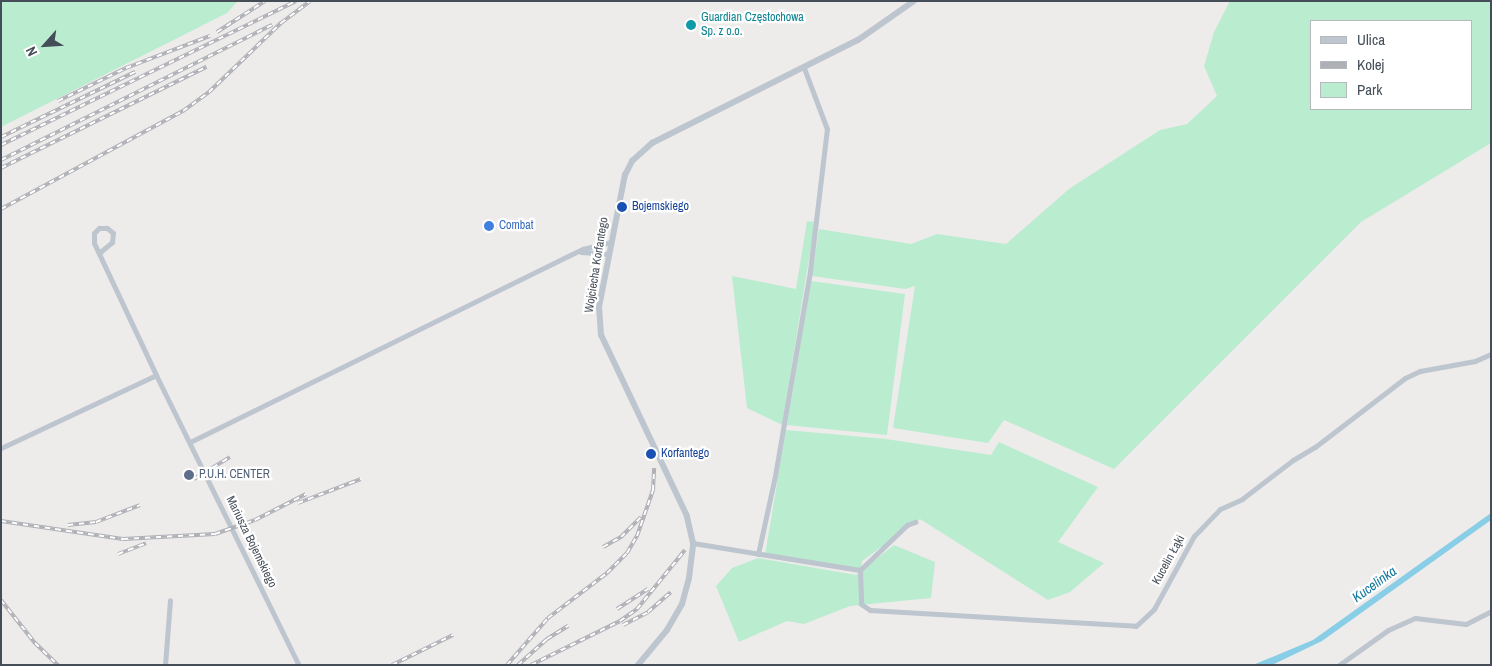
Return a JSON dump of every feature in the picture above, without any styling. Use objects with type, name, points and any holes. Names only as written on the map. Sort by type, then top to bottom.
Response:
[{"type":"street","name":"Wojciecha Korfantego","points":[[638,665],[667,630],[682,604],[689,578],[693,543],[687,516],[601,335],[599,307],[625,175],[640,152],[668,135],[858,40],[914,1]]},
{"type":"street","points":[[758,554],[775,476],[810,271],[827,129],[804,68]]},
{"type":"street","points":[[99,228],[108,228],[112,233],[112,242],[99,253],[94,233],[99,228]]},
{"type":"street","points":[[190,442],[573,254],[598,244],[611,242]]},
{"type":"street","points":[[573,254],[585,251],[609,254]]},
{"type":"street","name":"Mariusza Bojemskiego","points":[[99,253],[156,375],[299,665]]},
{"type":"street","name":"Kucelin Łąki","points":[[860,570],[861,604],[870,610],[1136,626],[1154,609],[1184,549],[1220,509],[1242,499],[1315,447],[1405,378],[1420,371],[1476,361],[1491,354]]},
{"type":"street","points":[[1,448],[156,375]]},
{"type":"street","points":[[693,543],[860,570],[907,525],[915,522]]},
{"type":"street","points":[[165,665],[170,600]]},
{"type":"street","points":[[1339,665],[1388,630],[1415,618],[1466,624],[1491,611]]},
{"type":"green space","points":[[1,1],[238,1],[227,13],[1,127]]},
{"type":"green space","points":[[1230,1],[1491,1],[1491,143],[1361,222],[1114,469],[1004,420],[988,443],[893,428],[915,286],[905,289],[812,276],[819,229],[911,244],[937,234],[1006,244],[1069,189],[1160,130],[1187,124],[1217,96],[1204,66],[1214,32]]},
{"type":"green space","points":[[807,221],[815,222],[782,425],[747,408],[732,276],[796,289]]},
{"type":"green space","points":[[811,281],[905,294],[887,435],[787,425]]},
{"type":"green space","points":[[786,430],[886,439],[991,455],[999,442],[1098,487],[1058,542],[1104,563],[1070,592],[1048,600],[920,519],[862,561],[861,570],[765,555]]},
{"type":"green space","points":[[894,545],[935,562],[931,598],[850,606],[804,624],[787,621],[739,642],[716,586],[732,568],[758,558],[856,575]]},
{"type":"water","points":[[1491,513],[1491,520],[1322,641],[1272,665],[1253,665],[1313,640]]},
{"type":"railway","points":[[217,32],[265,1]]},
{"type":"railway","points":[[1,145],[296,1]]},
{"type":"railway","points":[[1,209],[183,111],[209,92],[281,23],[310,1]]},
{"type":"railway","points":[[1,160],[272,25]]},
{"type":"railway","points":[[58,101],[126,68],[210,36]]},
{"type":"railway","points":[[1,168],[206,67]]},
{"type":"railway","points":[[1,137],[135,72]]},
{"type":"railway","points":[[194,479],[230,457]]},
{"type":"railway","points":[[507,665],[548,618],[607,573],[627,553],[637,536],[653,490],[654,468]]},
{"type":"railway","points":[[298,503],[361,479]]},
{"type":"railway","points":[[1,521],[123,539],[215,534],[255,520],[306,494]]},
{"type":"railway","points":[[68,525],[96,522],[140,505]]},
{"type":"railway","points":[[603,547],[621,537],[641,517]]},
{"type":"railway","points":[[118,554],[146,543]]},
{"type":"railway","points":[[531,665],[620,621],[637,609],[685,550]]},
{"type":"railway","points":[[617,609],[648,589]]},
{"type":"railway","points":[[623,625],[648,612],[671,592]]},
{"type":"railway","points":[[1,600],[35,643],[58,665]]},
{"type":"railway","points":[[518,665],[547,639],[568,626]]},
{"type":"railway","points":[[392,665],[453,635]]},
{"type":"place","name":"Guardian Częstochowa Sp. z o.o.","points":[[691,25]]},
{"type":"place","name":"Bojemskiego","points":[[622,207]]},
{"type":"place","name":"Combat","points":[[489,226]]},
{"type":"place","name":"Korfantego","points":[[651,454]]},
{"type":"place","name":"P.U.H. CENTER","points":[[189,475]]},
{"type":"water label","name":"Kucelinka","points":[[1374,584]]}]
